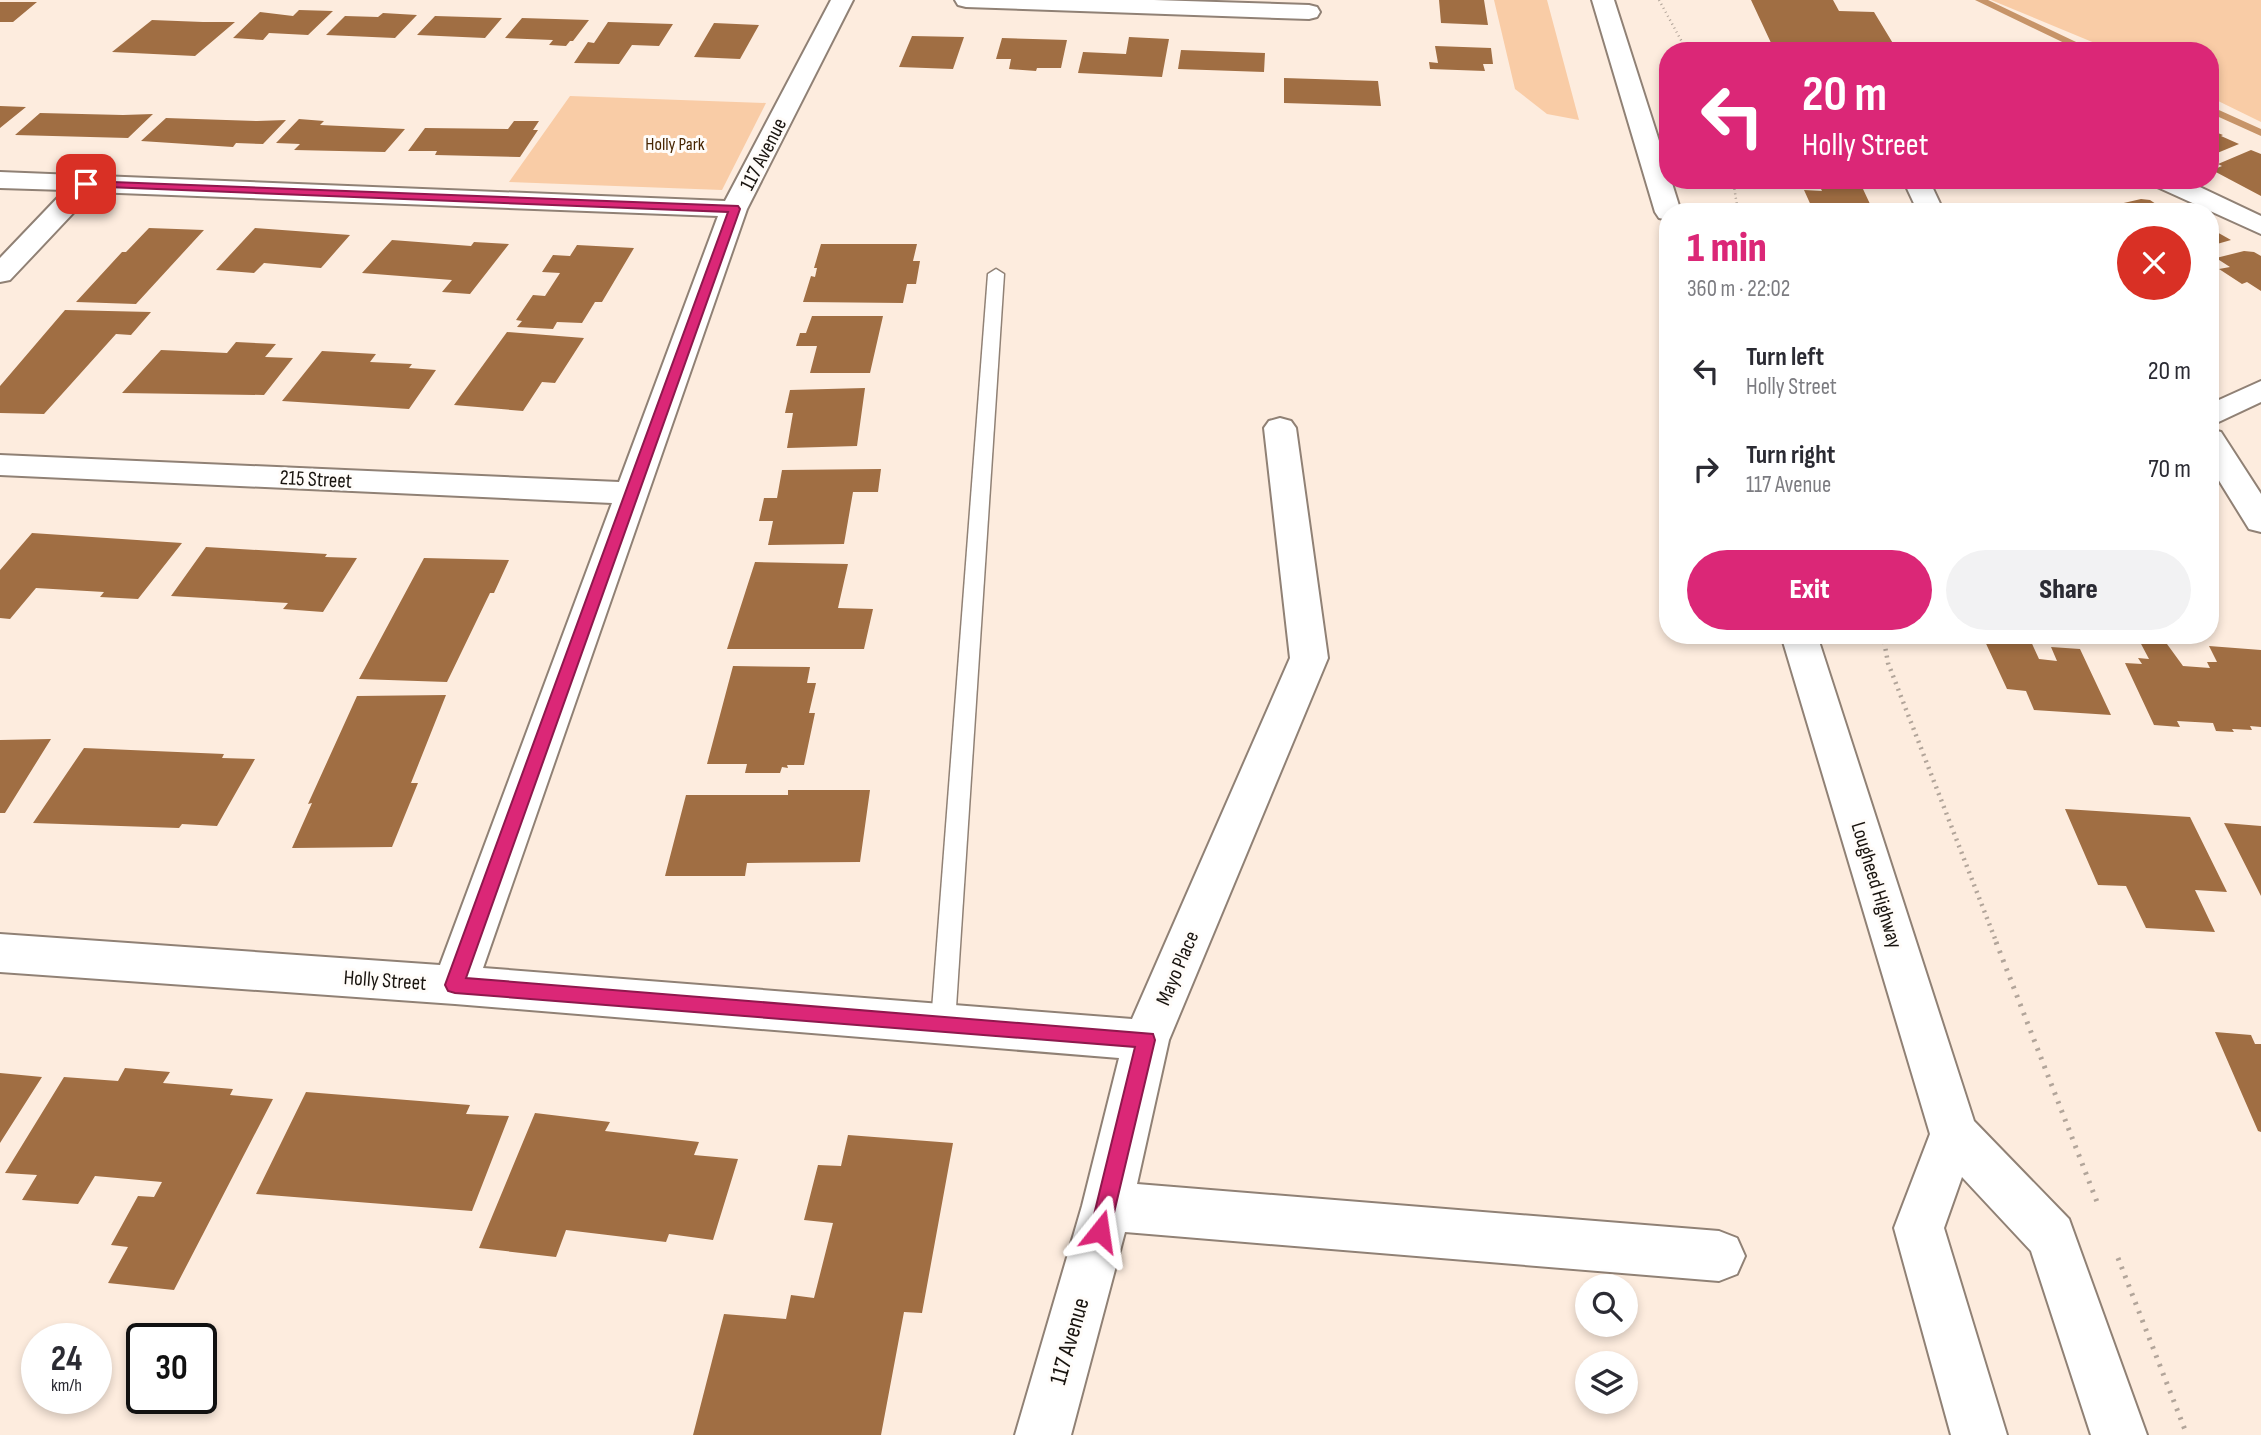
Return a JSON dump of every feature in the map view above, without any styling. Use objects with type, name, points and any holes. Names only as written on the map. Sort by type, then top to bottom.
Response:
[{"type":"main road","name":"117 Avenue","points":[[455,985],[734,209],[842,0]]},
{"type":"main road","points":[[966,0],[1309,12]]},
{"type":"main road","points":[[1603,0],[1659,183]]},
{"type":"main road","points":[[0,180],[734,209]]},
{"type":"main road","points":[[0,274],[86,184]]},
{"type":"main road","points":[[2183,189],[2212,203]]},
{"type":"main road","points":[[2219,206],[2261,226]]},
{"type":"main road","points":[[2219,411],[2261,390]]},
{"type":"main road","name":"Mayo Place","points":[[1108,1206],[1146,1040],[1309,658],[1280,428]]},
{"type":"main road","points":[[2219,453],[2261,521]]},
{"type":"main road","name":"215 Street","points":[[0,465],[631,493]]},
{"type":"main road","name":"Lougheed Highway","points":[[1802,644],[1954,1134],[2051,1236],[2119,1435]]},
{"type":"main road","name":"Holly Street","points":[[0,953],[455,985],[1146,1040]]},
{"type":"main road","points":[[1954,1134],[1919,1228],[1979,1435]]},
{"type":"main road","name":"117 Avenue","points":[[1043,1435],[1108,1206]]},
{"type":"main road","points":[[1108,1206],[1719,1256]]},
{"type":"lane","points":[[943,1023],[996,274]]},
{"type":"path","points":[[1659,0],[1664,16],[1681,34],[1684,42]]},
{"type":"path","points":[[1885,644],[1888,663],[2102,1216]]},
{"type":"path","points":[[2118,1255],[2187,1435]]},
{"type":"green space","points":[[1494,0],[1547,0],[1579,120],[1547,114],[1515,89]]},
{"type":"green space","points":[[1991,0],[2261,0],[2261,122],[2219,101],[2219,42],[2092,42]]},
{"type":"green space","name":"Holly Park","points":[[570,96],[766,103],[722,190],[509,182]]},
{"type":"building","points":[[1439,0],[1484,0],[1488,25],[1441,23]]},
{"type":"building","points":[[1751,0],[1833,0],[1839,11],[1874,12],[1892,42],[1771,42]]},
{"type":"building","points":[[0,2],[37,2],[13,22],[0,22]]},
{"type":"building","points":[[299,10],[333,11],[308,35],[269,33],[263,40],[233,38],[260,12],[293,16]]},
{"type":"building","points":[[383,13],[417,15],[395,38],[326,35],[345,16],[378,17]]},
{"type":"building","points":[[435,16],[502,18],[485,38],[417,35]]},
{"type":"building","points":[[522,18],[589,20],[566,46],[549,45],[553,40],[505,38]]},
{"type":"building","points":[[152,20],[235,22],[195,56],[112,52]]},
{"type":"building","points":[[608,22],[673,24],[659,46],[632,45],[619,64],[574,63],[588,42],[594,43]]},
{"type":"building","points":[[714,23],[759,25],[740,59],[694,57]]},
{"type":"building","points":[[912,36],[964,37],[953,69],[899,67]]},
{"type":"building","points":[[1129,37],[1169,39],[1162,77],[1078,73],[1083,52],[1126,54]]},
{"type":"building","points":[[1002,38],[1067,40],[1061,68],[1037,68],[1036,71],[1009,69],[1011,59],[996,59]]},
{"type":"building","points":[[1435,46],[1491,48],[1493,64],[1483,64],[1485,71],[1430,69],[1429,62],[1438,63]]},
{"type":"building","points":[[1181,50],[1265,53],[1264,72],[1178,69]]},
{"type":"building","points":[[1284,78],[1378,81],[1381,106],[1284,103]]},
{"type":"building","points":[[0,106],[26,107],[0,128]]},
{"type":"building","points":[[40,113],[153,114],[128,138],[15,135]]},
{"type":"building","points":[[166,118],[286,120],[263,144],[236,143],[233,147],[141,141]]},
{"type":"building","points":[[299,119],[324,121],[320,125],[405,129],[385,152],[294,150],[300,144],[276,143]]},
{"type":"building","points":[[514,121],[539,121],[533,130],[538,130],[520,157],[435,155],[437,151],[408,151],[425,128],[508,129]]},
{"type":"building","points":[[2219,133],[2223,135],[2221,136],[2239,144],[2219,152]]},
{"type":"building","points":[[2251,150],[2261,154],[2261,196],[2219,174],[2219,167],[2222,166],[2219,164]]},
{"type":"building","points":[[1821,189],[1863,189],[1870,203],[1810,203],[1804,190],[1822,191]]},
{"type":"building","points":[[2141,199],[2154,203],[2124,203]]},
{"type":"building","points":[[149,228],[204,230],[136,304],[76,302],[122,252],[126,252]]},
{"type":"building","points":[[255,228],[350,235],[321,268],[264,263],[254,273],[216,270]]},
{"type":"building","points":[[2219,233],[2231,240],[2219,243]]},
{"type":"building","points":[[392,240],[471,246],[474,242],[509,244],[470,294],[442,292],[452,280],[362,273]]},
{"type":"building","points":[[821,244],[917,244],[913,261],[920,261],[916,284],[907,284],[903,303],[803,302],[811,276],[815,277],[817,268],[814,268]]},
{"type":"building","points":[[577,245],[634,248],[602,302],[595,302],[582,323],[557,322],[553,329],[517,327],[522,321],[516,320],[533,295],[545,296],[560,273],[542,272],[553,255],[570,256]]},
{"type":"building","points":[[2244,251],[2261,256],[2261,291],[2247,282],[2242,284],[2219,269],[2230,267],[2219,257]]},
{"type":"building","points":[[65,310],[151,312],[131,335],[116,334],[44,414],[0,413],[0,386]]},
{"type":"building","points":[[812,316],[883,316],[870,373],[810,373],[817,346],[796,346],[800,333],[806,333]]},
{"type":"building","points":[[507,332],[584,338],[555,383],[542,382],[523,411],[454,405]]},
{"type":"building","points":[[236,342],[276,344],[265,357],[293,358],[264,395],[122,393],[161,350],[227,353]]},
{"type":"building","points":[[322,351],[376,354],[370,362],[412,364],[409,368],[436,370],[409,409],[282,401]]},
{"type":"building","points":[[865,388],[857,446],[787,448],[793,413],[785,413],[790,390]]},
{"type":"building","points":[[881,469],[878,492],[853,492],[844,544],[768,545],[773,521],[759,521],[764,498],[777,498],[782,470]]},
{"type":"building","points":[[32,533],[182,543],[138,599],[100,597],[104,592],[36,588],[10,619],[0,618],[0,570]]},
{"type":"building","points":[[206,547],[357,558],[323,612],[283,609],[288,603],[171,596]]},
{"type":"building","points":[[424,558],[509,560],[447,682],[359,679]]},
{"type":"building","points":[[755,562],[848,564],[838,608],[873,609],[864,649],[727,649]]},
{"type":"building","points":[[1986,644],[2032,644],[2039,659],[2057,661],[2051,647],[2080,649],[2111,715],[2034,710],[2026,691],[2007,689]]},
{"type":"building","points":[[2141,644],[2167,644],[2183,666],[2210,668],[2207,662],[2217,662],[2209,646],[2261,650],[2261,727],[2250,726],[2252,730],[2232,729],[2234,732],[2216,731],[2213,723],[2177,721],[2180,727],[2154,725],[2125,663],[2142,664],[2138,658],[2149,659]]},
{"type":"building","points":[[733,666],[810,667],[807,683],[816,683],[809,713],[815,713],[804,765],[787,765],[788,768],[782,767],[780,773],[745,773],[747,764],[707,764]]},
{"type":"building","points":[[446,695],[411,783],[418,783],[392,847],[292,848],[312,803],[308,804],[357,696]]},
{"type":"building","points":[[51,739],[5,813],[0,813],[0,740]]},
{"type":"building","points":[[84,748],[224,754],[222,758],[255,759],[217,826],[182,824],[179,828],[33,823]]},
{"type":"building","points":[[788,790],[870,790],[860,862],[747,863],[745,876],[665,876],[686,795],[788,795]]},
{"type":"building","points":[[2065,809],[2190,817],[2227,892],[2195,890],[2215,932],[2146,928],[2126,886],[2098,885]]},
{"type":"building","points":[[2224,823],[2261,826],[2261,896]]},
{"type":"building","points":[[2215,1032],[2251,1035],[2255,1044],[2261,1044],[2261,1132],[2258,1131]]},
{"type":"building","points":[[125,1068],[170,1072],[163,1083],[233,1089],[230,1095],[273,1099],[174,1290],[108,1283],[128,1247],[111,1245],[138,1196],[154,1197],[162,1182],[95,1176],[78,1204],[22,1200],[37,1175],[5,1173],[64,1077],[118,1081]]},
{"type":"building","points":[[0,1073],[42,1077],[0,1143]]},
{"type":"building","points":[[306,1092],[470,1105],[466,1114],[509,1116],[472,1211],[256,1194]]},
{"type":"building","points":[[535,1113],[610,1122],[605,1131],[699,1142],[694,1155],[738,1159],[713,1240],[669,1234],[666,1242],[566,1230],[556,1257],[479,1248]]},
{"type":"building","points":[[848,1135],[953,1143],[922,1313],[904,1312],[881,1435],[693,1435],[724,1314],[786,1319],[791,1295],[814,1298],[833,1223],[804,1220],[818,1165],[841,1166]]},
{"type":"waterway","points":[[1980,0],[2071,42]]},
{"type":"waterway","points":[[2219,113],[2261,133]]},
{"type":"route","points":[[86,184],[734,209],[455,985],[1146,1040],[1100,1231]]}]
